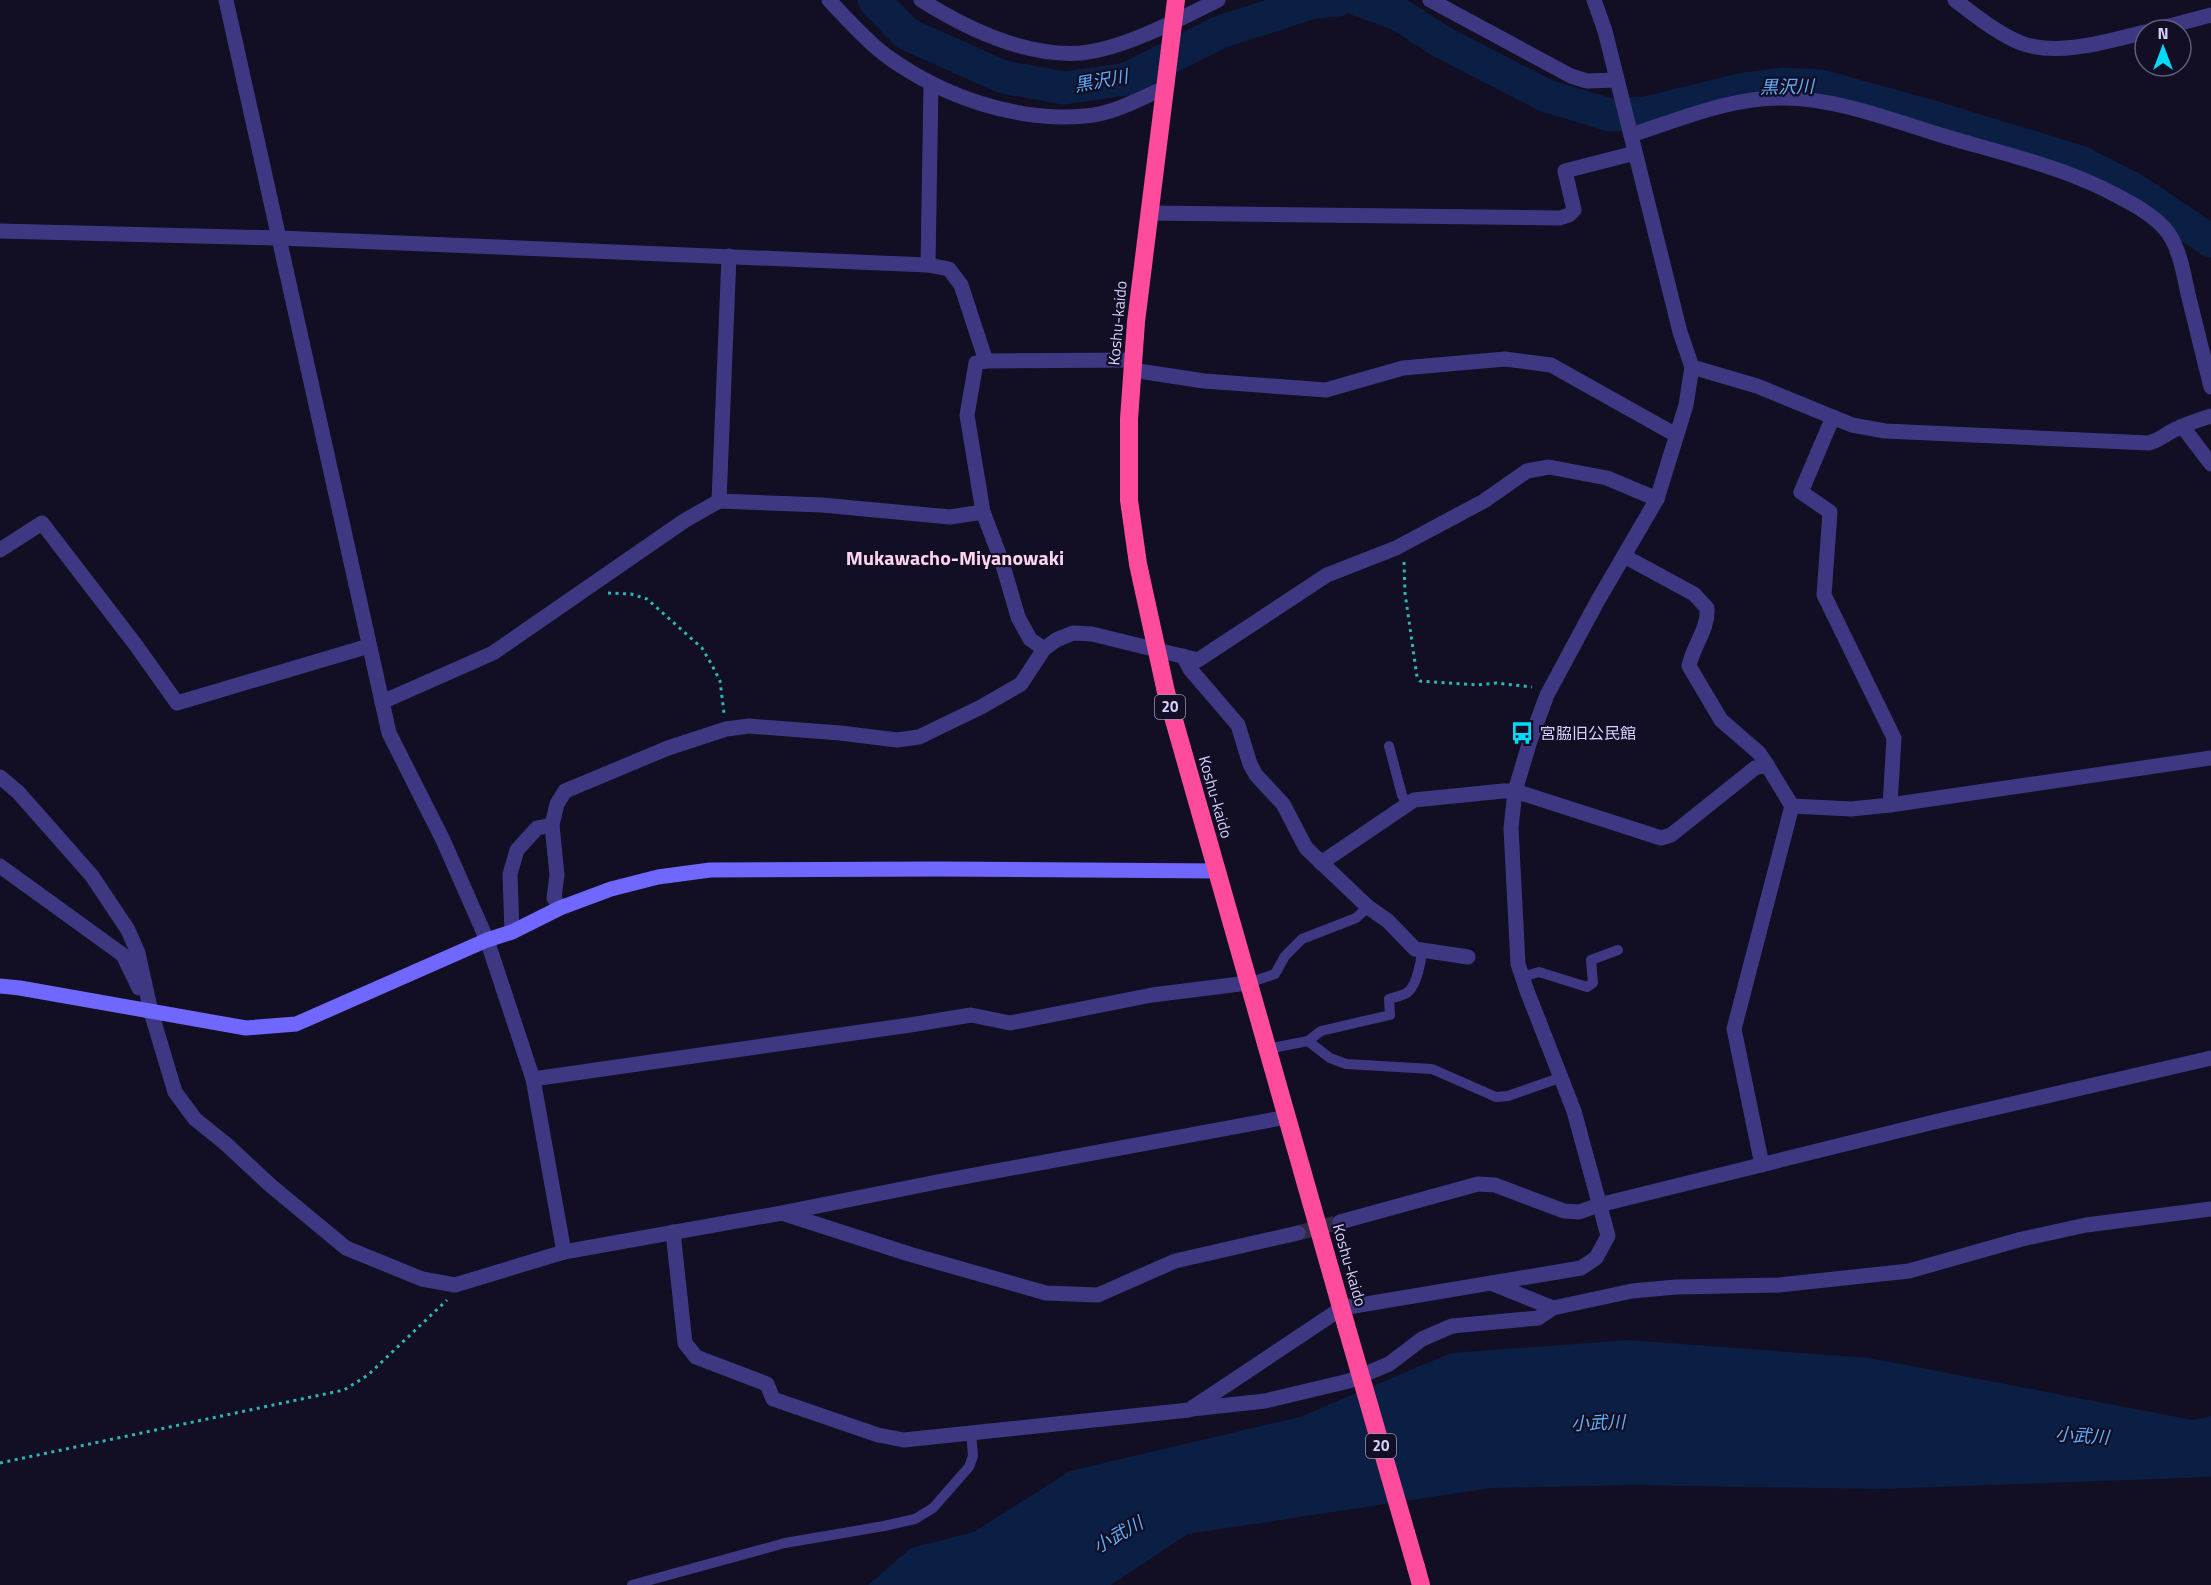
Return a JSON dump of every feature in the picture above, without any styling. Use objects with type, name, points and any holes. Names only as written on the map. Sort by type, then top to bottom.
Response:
[{"type":"highway","name":"Koshu-kaido","points":[[1176,0],[1136,322],[1133,365],[1129,500],[1138,564],[1155,650],[1421,1585]]},
{"type":"street","points":[[226,0],[389,733],[448,850],[487,940],[533,1079],[564,1252]]},
{"type":"street","points":[[829,0],[885,56],[931,85],[995,108],[1029,115],[1086,117],[1117,109],[1166,87]]},
{"type":"street","points":[[921,0],[958,23],[994,38],[1048,52],[1082,53],[1129,41],[1218,0]]},
{"type":"street","points":[[1430,0],[1571,76],[1587,81],[1618,83]]},
{"type":"street","points":[[1189,1410],[1344,1316],[1491,1283],[1581,1268],[1596,1258],[1608,1236],[1574,1111],[1518,964],[1511,828],[1515,791],[1547,694],[1657,499],[1686,405],[1692,367],[1680,332],[1605,31],[1594,0]]},
{"type":"street","points":[[1955,0],[1995,30],[2024,44],[2053,48],[2090,46],[2133,35]]},
{"type":"street","points":[[2193,20],[2211,15]]},
{"type":"street","points":[[928,265],[931,85]]},
{"type":"street","points":[[1629,129],[1745,101],[1764,98],[1803,98],[1888,119],[2014,157],[2101,188],[2139,209],[2161,225],[2170,236],[2182,267],[2211,387]]},
{"type":"street","points":[[1150,213],[1560,218],[1575,210],[1565,171],[1635,153]]},
{"type":"street","points":[[0,231],[279,238],[928,265],[949,269],[961,285],[986,361]]},
{"type":"street","points":[[719,501],[729,256]]},
{"type":"street","points":[[1044,649],[1030,639],[1018,617],[1002,562],[983,512],[967,415],[976,363],[986,361],[1133,365],[1204,381],[1326,390],[1403,368],[1504,358],[1551,365],[1676,435]]},
{"type":"street","points":[[1692,367],[1757,386],[1852,425],[1885,431],[2149,443],[2162,440],[2171,431],[2211,416]]},
{"type":"street","points":[[1833,417],[1801,492],[1830,512],[1824,595],[1894,738],[1890,805]]},
{"type":"street","points":[[2182,426],[2211,464]]},
{"type":"street","points":[[560,908],[554,898],[557,875],[552,825],[557,804],[565,791],[668,748],[726,729],[749,726],[897,740],[919,737],[981,707],[1021,684],[1044,649],[1056,640],[1073,633],[1092,634],[1198,660],[1327,575],[1400,545],[1484,501],[1527,471],[1549,467],[1607,478],[1657,499]]},
{"type":"street","points":[[382,702],[493,653],[684,521],[719,501],[822,505],[950,517],[983,512]]},
{"type":"street","points":[[0,550],[42,523],[135,644],[177,703],[369,646]]},
{"type":"street","points":[[1624,556],[1694,594],[1707,608],[1708,618],[1692,652],[1689,666],[1722,720],[1759,753],[1792,806],[1734,1029],[1762,1165]]},
{"type":"street","points":[[1183,656],[1190,669],[1238,725],[1250,764],[1282,804],[1306,848],[1368,907],[1388,921],[1415,949],[1468,957]]},
{"type":"street","points":[[1792,806],[1851,809],[1890,805],[2211,758]]},
{"type":"street","points":[[1321,862],[1406,803],[1423,798],[1515,791],[1661,838],[1671,835],[1755,768],[1767,765]]},
{"type":"street","points":[[0,777],[18,792],[92,876],[128,930],[138,953],[151,1012],[176,1092],[195,1119],[346,1248],[422,1279],[455,1285],[564,1252],[1287,1117]]},
{"type":"street","points":[[512,932],[510,874],[517,850],[537,828],[552,825]]},
{"type":"street","points":[[0,866],[123,955],[151,1012]]},
{"type":"street","points":[[0,986],[246,1028],[296,1024],[487,940],[512,932],[560,908],[611,889],[658,877],[710,870],[1217,871]]},
{"type":"street","points":[[533,1079],[971,1015],[1010,1023],[1152,995],[1248,983]]},
{"type":"street","points":[[1340,1222],[1478,1184],[1496,1185],[1564,1211],[1579,1212],[1599,1205],[1938,1121],[2211,1058]]},
{"type":"street","points":[[673,1232],[685,1343],[696,1357],[767,1383],[773,1399],[878,1435],[904,1440],[1265,1401],[1349,1381],[1389,1364],[1422,1339],[1452,1326],[1538,1318],[1552,1308],[1632,1291],[1779,1285],[1909,1271],[2022,1239],[2086,1225],[2211,1209]]},
{"type":"street","points":[[782,1213],[909,1254],[1046,1293],[1098,1294],[1175,1261],[1298,1233]]},
{"type":"street","points":[[1491,1283],[1552,1308]]},
{"type":"lane","points":[[1389,746],[1406,803]]},
{"type":"lane","points":[[1248,983],[1275,974],[1285,956],[1302,939],[1356,918],[1368,907]]},
{"type":"lane","points":[[1522,977],[1539,972],[1587,987],[1593,983],[1591,960],[1618,950]]},
{"type":"lane","points":[[1267,1049],[1308,1041],[1321,1031],[1390,1015],[1389,999],[1406,994],[1411,988],[1422,951]]},
{"type":"lane","points":[[1308,1041],[1330,1058],[1346,1064],[1432,1069],[1496,1096],[1508,1096],[1562,1077]]},
{"type":"lane","points":[[632,1585],[785,1544],[915,1519],[933,1508],[969,1467],[973,1456],[971,1432]]},
{"type":"path","points":[[1400,545],[1404,555],[1404,592],[1417,678],[1420,681],[1477,685],[1496,683],[1531,687],[1547,694]]},
{"type":"path","points":[[591,585],[601,592],[631,594],[647,599],[702,648],[720,681],[726,729]]},
{"type":"path","points":[[0,1463],[344,1390],[368,1375],[448,1299],[455,1285]]},
{"type":"water","name":"小武川","points":[[1628,1340],[1869,1358],[2193,1420],[2211,1416],[2211,1477],[1878,1489],[1634,1485],[1491,1488],[1188,1534],[1111,1585],[868,1585],[911,1548],[974,1532],[1070,1471],[1300,1417],[1451,1353]]},
{"type":"waterway","name":"黒沢川","points":[[874,0],[907,34],[1003,77],[1064,88],[1127,79],[1220,32],[1313,2],[1338,0]]},
{"type":"waterway","name":"黒沢川","points":[[1359,0],[1400,15],[1442,42],[1547,96],[1610,115],[1646,113],[1744,89],[1783,84],[1820,86],[1936,118],[2080,162],[2135,190],[2211,241]]},
{"type":"waterway","points":[[1210,24],[1220,32]]},
{"type":"tunnel","points":[[1298,1233],[1340,1222]]},
{"type":"place","name":"宮脇旧公民館","points":[[1522,733]]},
{"type":"district","name":"Mukawacho-Miyanowaki","points":[[955,558]]}]
